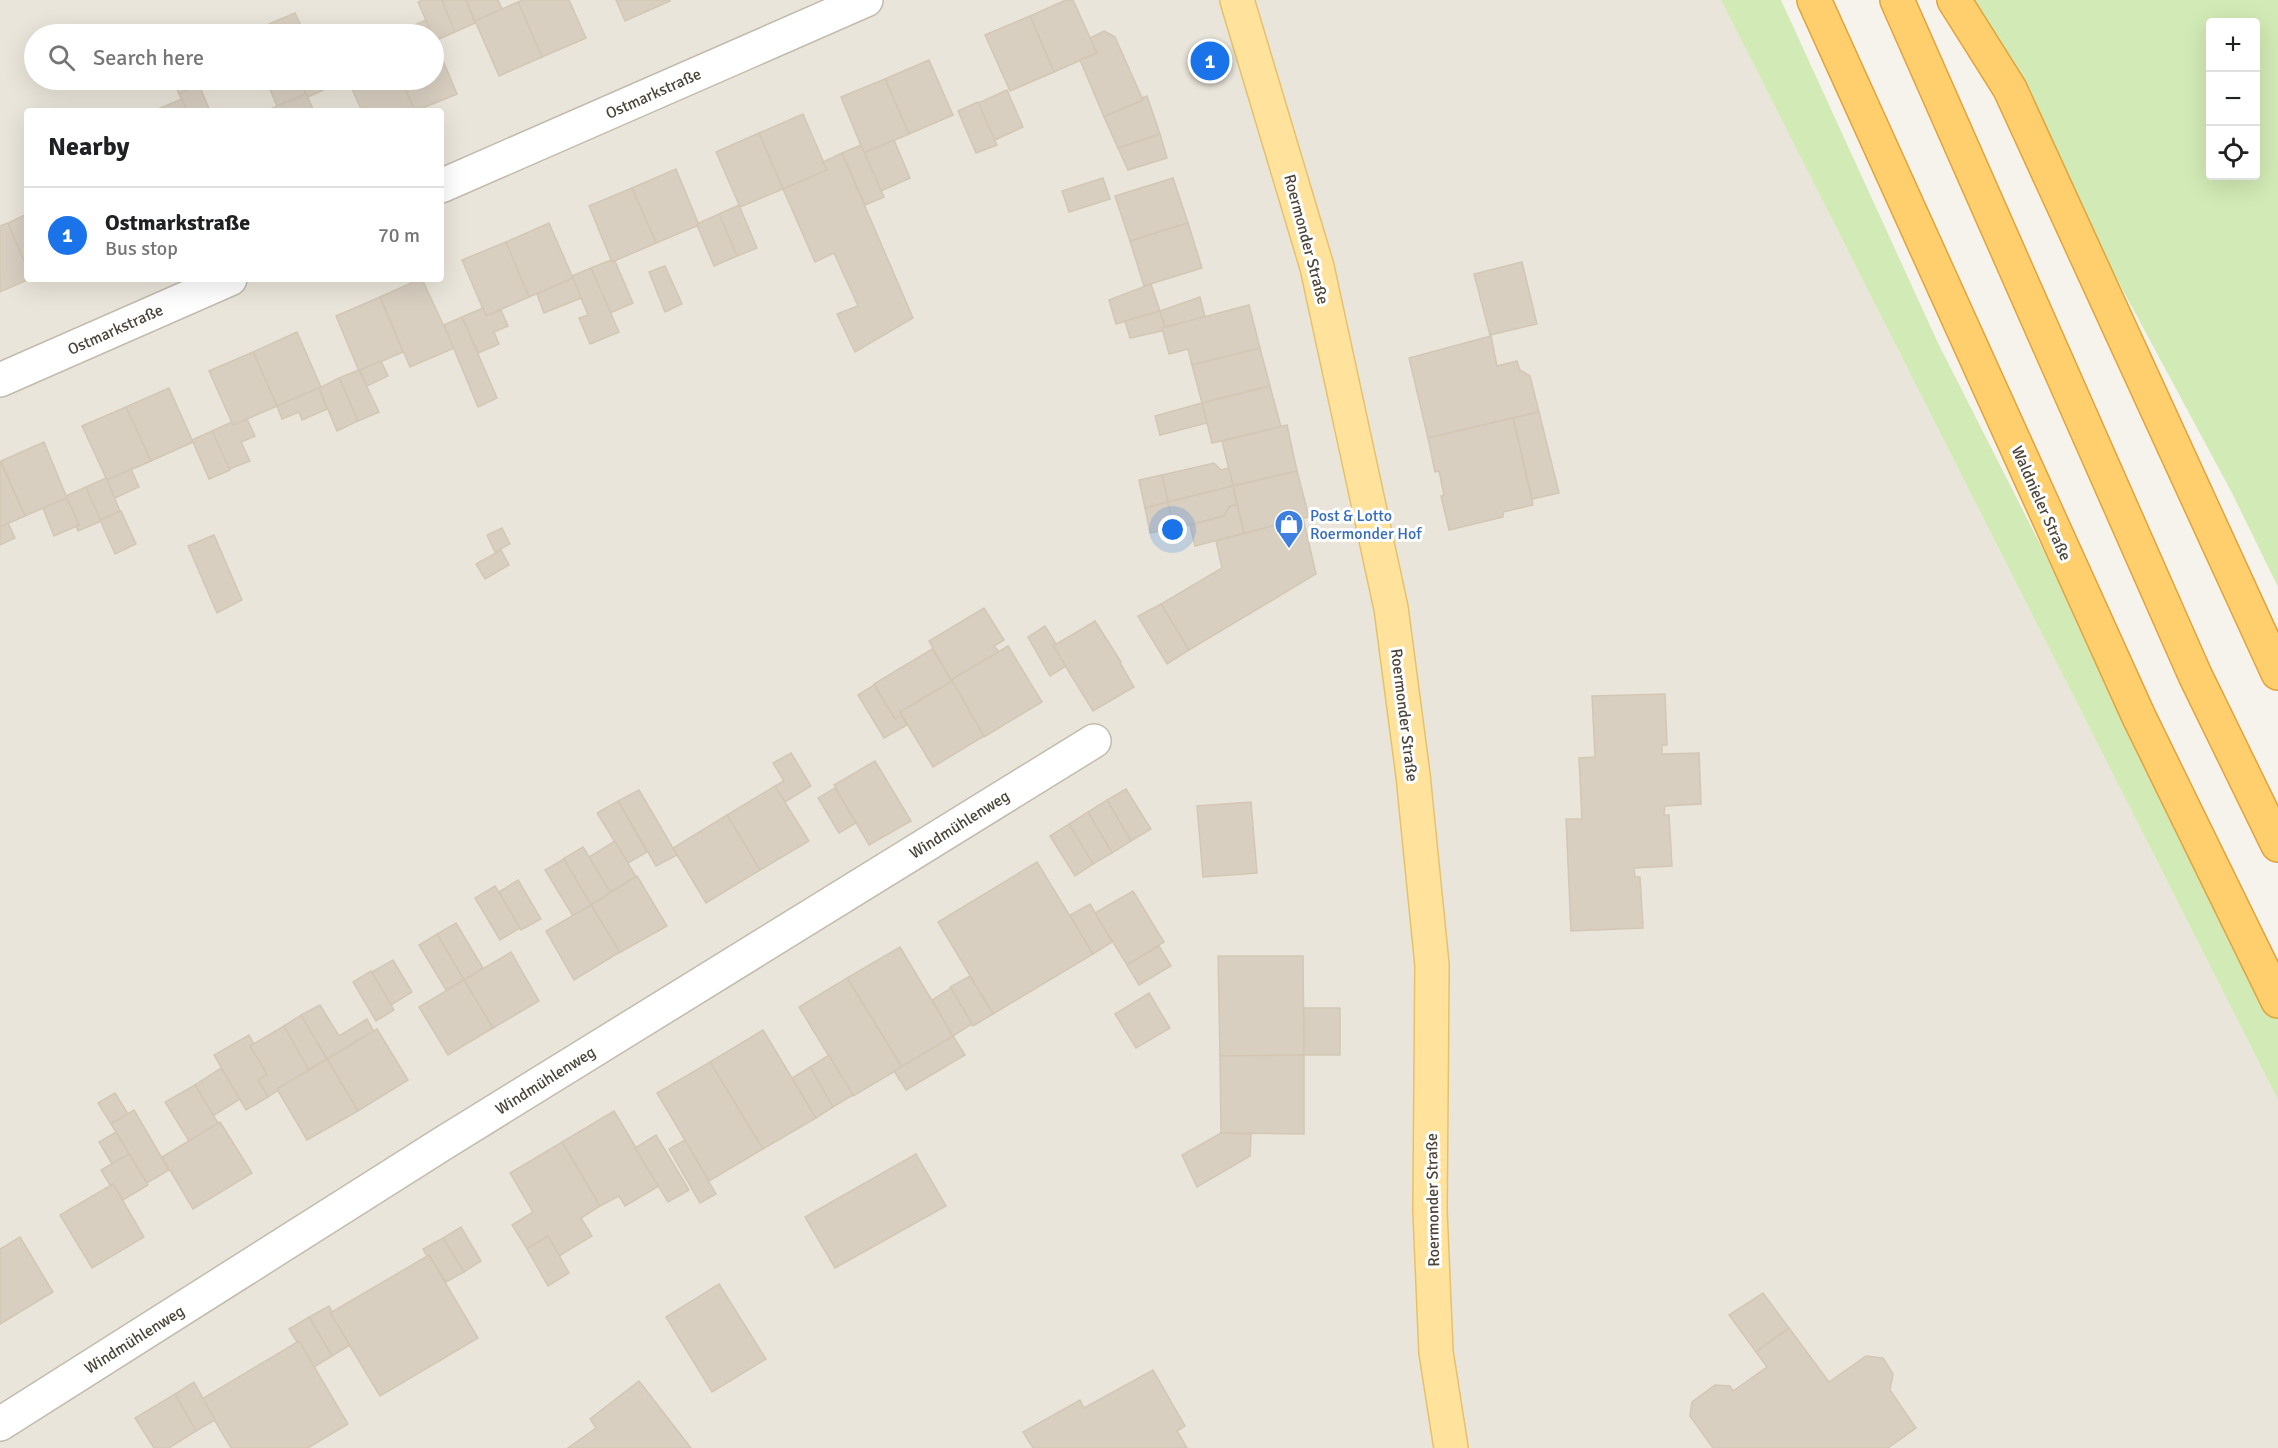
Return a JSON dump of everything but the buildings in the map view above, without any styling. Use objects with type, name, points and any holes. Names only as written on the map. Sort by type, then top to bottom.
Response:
[{"type":"highway","name":"Waldnieler Straße","points":[[1814,0],[2139,717],[2278,1001]]},
{"type":"highway","points":[[1897,0],[2195,675],[2278,845]]},
{"type":"highway","points":[[1954,0],[2010,89],[2278,673]]},
{"type":"main road","name":"Roermonder Straße","points":[[1237,0],[1317,267],[1391,608],[1413,775],[1432,966],[1430,1211],[1436,1352],[1451,1448]]},
{"type":"street","name":"Ostmarkstraße","points":[[444,185],[866,0]]},
{"type":"street","name":"Ostmarkstraße","points":[[0,380],[223,282]]},
{"type":"street","name":"Windmühlenweg","points":[[0,1424],[442,1144],[1094,741]]},
{"type":"shaded area","points":[[0,0],[1721,0],[2278,1100],[2278,1448],[0,1448]]},
{"type":"green space","points":[[1721,0],[1781,0],[1938,343],[2278,1013],[2278,1100]]},
{"type":"green space","points":[[1967,0],[2278,0],[2278,587],[2232,493]]},
{"type":"place","name":"Ostmarkstraße","points":[[1210,61]]},
{"type":"place","name":"Post & Lotto Roermonder Hof","points":[[1289,550]]}]
